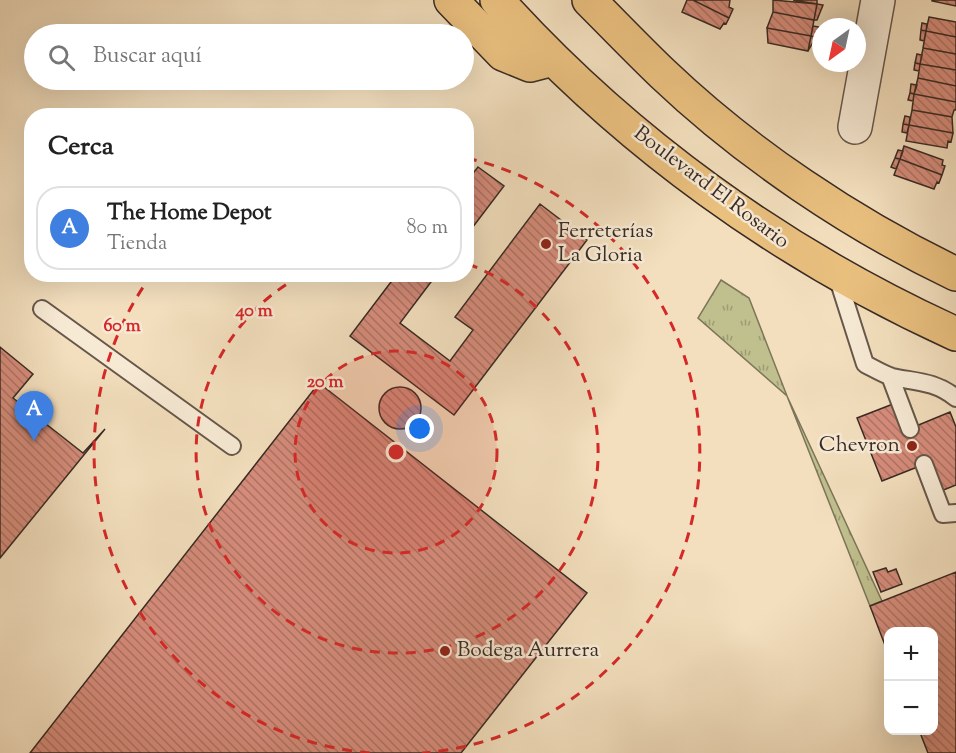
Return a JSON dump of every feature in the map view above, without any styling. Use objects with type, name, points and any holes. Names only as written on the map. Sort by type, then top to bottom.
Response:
[{"type":"main road","points":[[451,0],[503,54],[530,65],[553,59]]},
{"type":"main road","name":"Boulevard El Rosario","points":[[497,0],[553,59],[625,124],[720,199],[837,276],[956,334]]},
{"type":"main road","points":[[589,0],[664,75],[759,153],[855,217],[926,260],[956,274]]},
{"type":"street","points":[[855,127],[878,0]]},
{"type":"lane","points":[[837,276],[865,364],[890,376],[924,381],[944,388],[956,398]]},
{"type":"lane","points":[[42,309],[232,446]]},
{"type":"lane","points":[[890,376],[910,429]]},
{"type":"lane","points":[[924,464],[944,514],[956,513]]},
{"type":"green space","points":[[721,280],[749,298],[787,396],[698,318]]},
{"type":"green space","points":[[787,396],[882,601],[870,606]]},
{"type":"building","points":[[687,0],[693,0],[729,18],[726,24],[724,23],[720,29],[682,12]]},
{"type":"building","points":[[693,0],[730,0],[729,7],[733,9],[729,18]]},
{"type":"building","points":[[773,0],[817,4],[812,20],[773,12]]},
{"type":"building","points":[[793,0],[817,0],[817,4]]},
{"type":"building","points":[[932,0],[956,0],[956,6],[932,1]]},
{"type":"building","points":[[817,4],[823,5],[818,18],[814,18]]},
{"type":"building","points":[[773,12],[812,20],[811,36],[767,28]]},
{"type":"building","points":[[929,17],[956,22],[956,37],[926,31]]},
{"type":"building","points":[[922,23],[927,24],[926,31],[921,30]]},
{"type":"building","points":[[767,28],[811,36],[808,51],[768,43]]},
{"type":"building","points":[[921,30],[926,31],[924,41],[920,40]]},
{"type":"building","points":[[926,31],[956,37],[956,54],[923,48]]},
{"type":"building","points":[[811,36],[812,36],[812,44],[808,51]]},
{"type":"building","points":[[923,48],[956,54],[956,70],[920,64]]},
{"type":"building","points":[[917,54],[922,55],[920,64],[915,63]]},
{"type":"building","points":[[915,63],[920,64],[919,71],[914,70]]},
{"type":"building","points":[[920,64],[956,70],[956,86],[918,78]]},
{"type":"building","points":[[918,78],[956,86],[956,102],[914,94]]},
{"type":"building","points":[[911,84],[917,85],[914,94],[910,93]]},
{"type":"building","points":[[910,93],[914,94],[913,101],[908,100]]},
{"type":"building","points":[[914,94],[956,102],[956,110],[952,117],[912,110]]},
{"type":"building","points":[[912,110],[952,117],[953,133],[909,125]]},
{"type":"building","points":[[905,116],[910,117],[909,125],[903,124]]},
{"type":"building","points":[[903,124],[909,125],[907,133],[902,132]]},
{"type":"building","points":[[909,125],[953,133],[951,142],[948,141],[947,148],[906,141]]},
{"type":"building","points":[[904,146],[943,160],[942,165],[945,166],[942,175],[900,159]]},
{"type":"building","points":[[898,150],[903,151],[900,159],[895,158]]},
{"type":"building","points":[[895,158],[900,159],[896,169],[891,167]]},
{"type":"building","points":[[900,159],[942,175],[939,183],[937,182],[934,189],[894,175]]},
{"type":"building","points":[[478,167],[504,186],[474,225],[474,172]]},
{"type":"building","points":[[540,204],[587,240],[454,415],[350,336],[391,282],[431,282],[400,323],[450,361],[473,330],[455,317]]},
{"type":"building","points":[[0,347],[33,374],[13,398],[83,453],[105,429],[0,558]]},
{"type":"building","points":[[319,383],[587,593],[461,753],[30,753]]},
{"type":"building","points":[[400,387],[408,388],[415,393],[420,400],[420,416],[415,423],[408,428],[400,429],[392,428],[385,423],[380,416],[379,408],[380,400],[385,393],[392,388]]},
{"type":"building","name":"Chevron","points":[[893,404],[904,431],[950,412],[956,427],[956,485],[941,491],[930,462],[882,481],[857,418]]},
{"type":"building","points":[[886,568],[888,572],[896,569],[902,584],[881,592],[873,572]]},
{"type":"building","points":[[956,572],[956,753],[928,753],[921,735],[938,735],[938,627],[884,627],[884,643],[870,606]]},
{"type":"place","name":"Ferreterías La Gloria","points":[[546,244]]},
{"type":"place","name":"The Home Depot","points":[[34,441]]},
{"type":"place","name":"Chevron","points":[[912,446]]},
{"type":"place","name":"Bodega Aurrera","points":[[445,651]]}]
